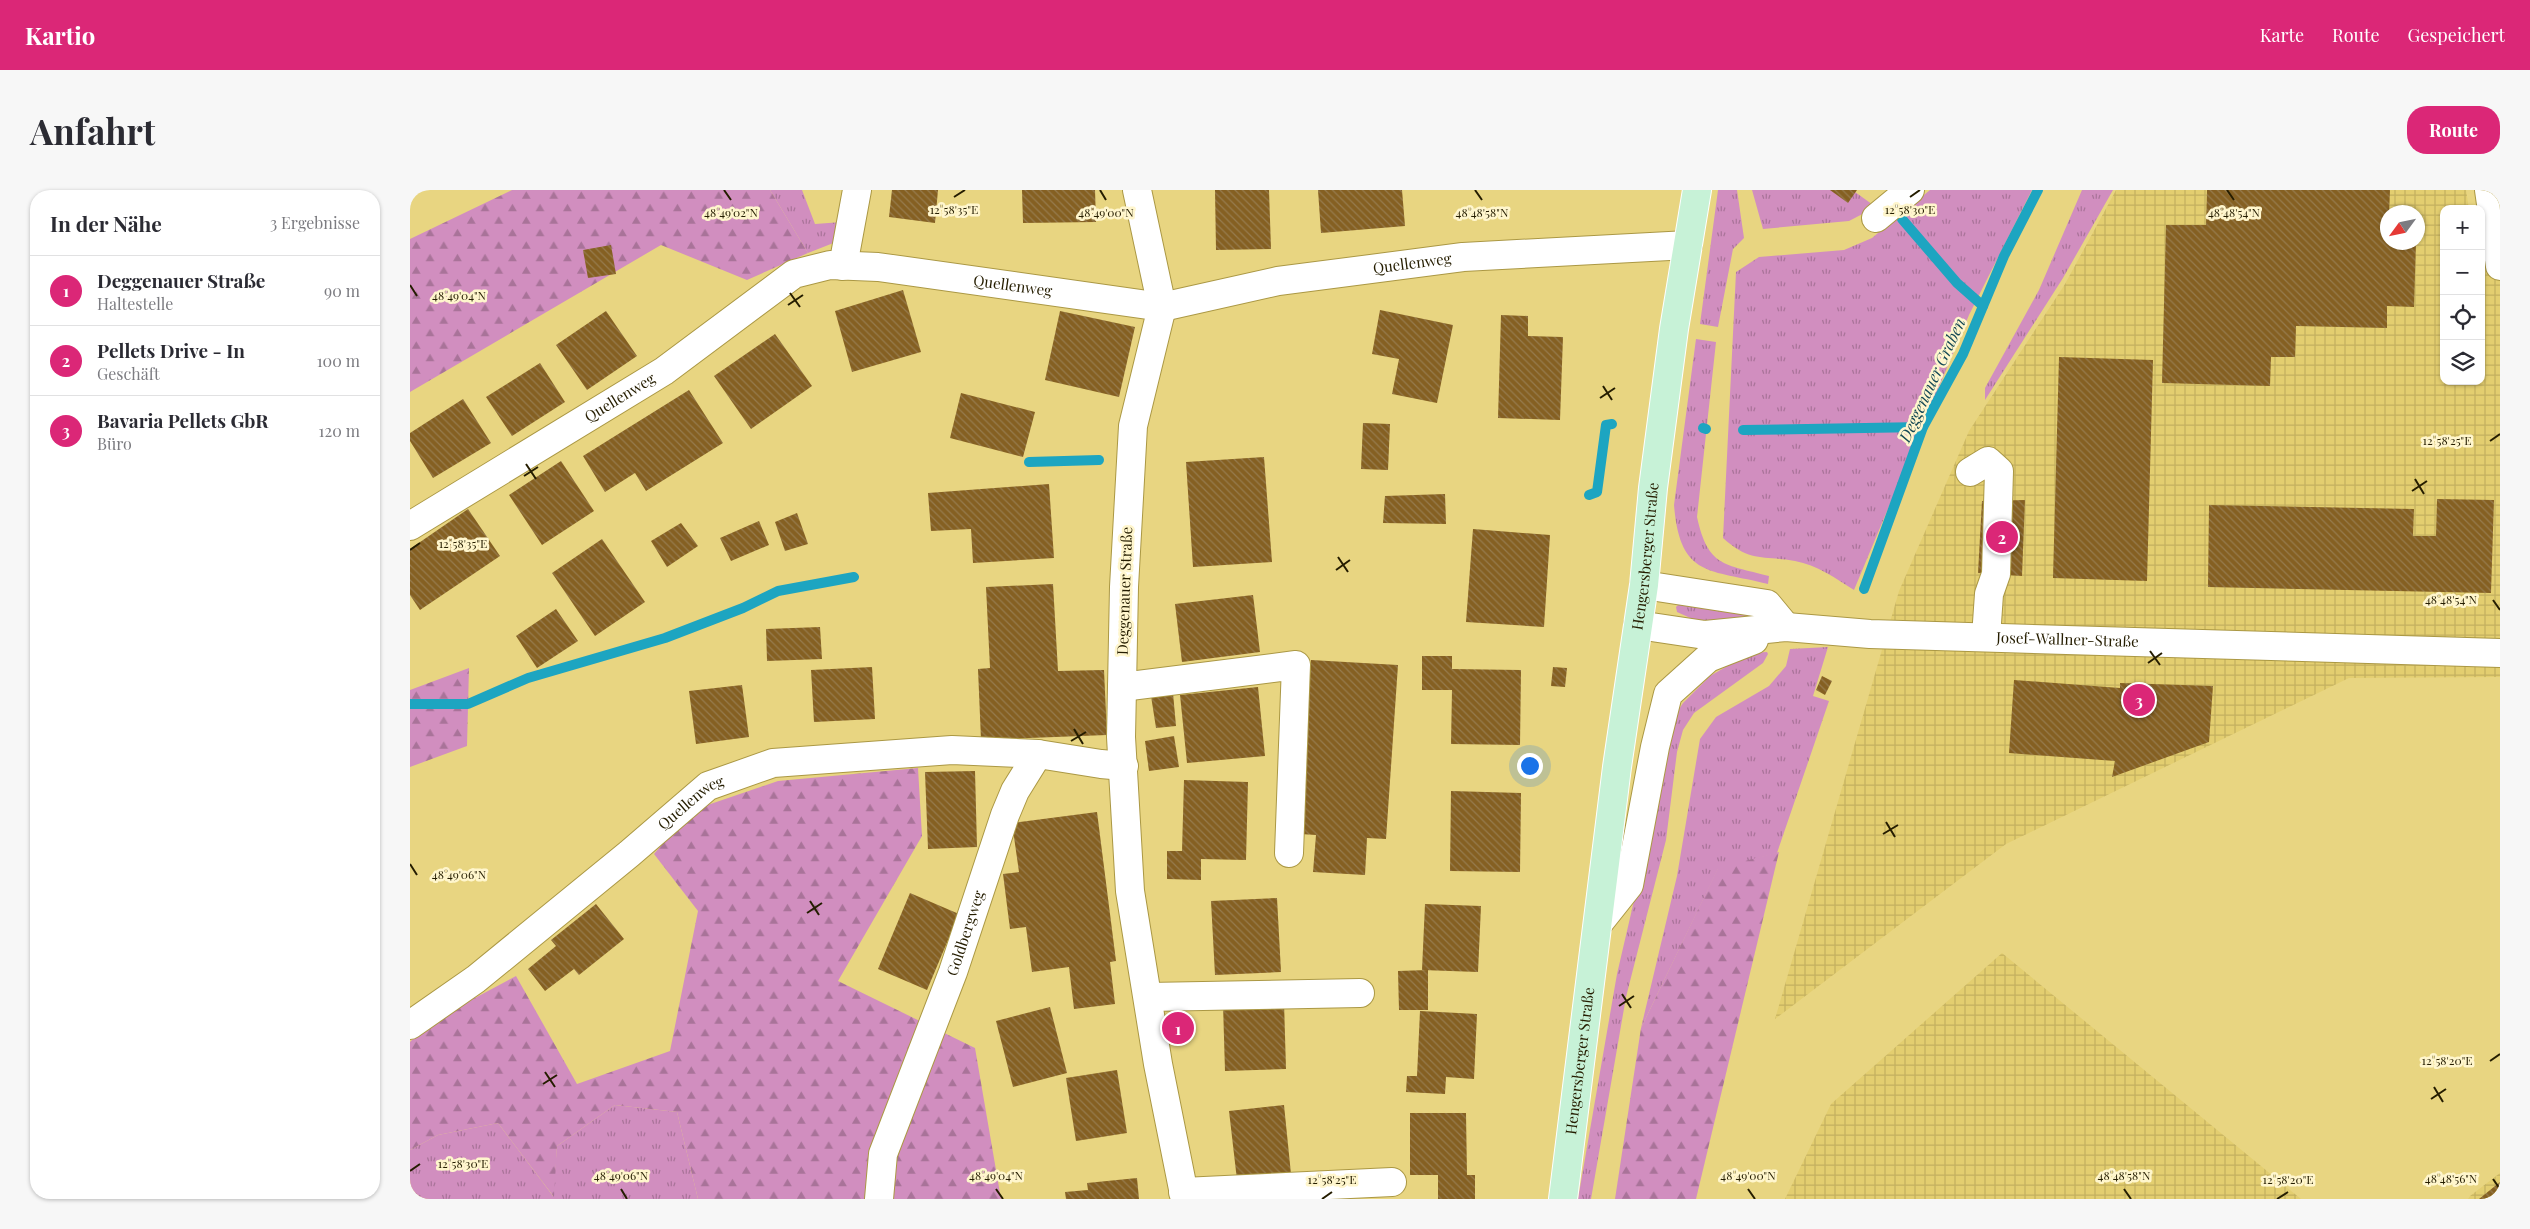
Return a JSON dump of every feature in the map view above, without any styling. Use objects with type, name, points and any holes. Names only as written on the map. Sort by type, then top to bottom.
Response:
[{"type":"main road","name":"Hengersberger Straße","points":[[1563,1199],[1644,585],[1653,488],[1674,328],[1697,190]]},
{"type":"street","points":[[843,266],[857,190]]},
{"type":"street","name":"Deggenauer Straße","points":[[1137,190],[1162,307],[1133,426],[1124,587],[1122,687],[1124,766],[1130,892],[1184,1196]]},
{"type":"street","points":[[1876,218],[1910,190]]},
{"type":"street","points":[[2489,190],[2500,266]]},
{"type":"street","name":"Quellenweg","points":[[410,526],[664,371],[794,274],[830,265],[878,267],[1162,307],[1278,281],[1462,257],[1688,245]]},
{"type":"street","points":[[1970,472],[1988,461],[1999,471],[1996,574],[1989,594],[1986,637]]},
{"type":"street","points":[[1598,924],[1629,885],[1654,747],[1668,694],[1708,658],[1786,627],[1767,604],[1644,585]]},
{"type":"street","name":"Josef-Wallner-Straße","points":[[1638,625],[1705,635],[1786,627],[1870,634],[2500,653]]},
{"type":"street","points":[[1122,687],[1296,666],[1289,853]]},
{"type":"street","name":"Quellenweg","points":[[410,1025],[476,979],[630,854],[708,786],[773,763],[952,750],[1038,754]]},
{"type":"street","points":[[1038,754],[1124,766]]},
{"type":"street","name":"Goldbergweg","points":[[879,1199],[884,1154],[953,972],[1015,791],[1038,754]]},
{"type":"street","points":[[1148,997],[1360,993]]},
{"type":"street","points":[[1184,1196],[1392,1182]]},
{"type":"shaded area","points":[[2116,190],[2466,190],[2468,205],[2440,205],[2440,385],[2485,385],[2485,250],[2500,248],[2500,677],[2349,678],[2006,844],[1775,1019],[1899,591],[1969,431],[2065,284]]},
{"type":"shaded area","points":[[2002,953],[2301,1199],[1785,1199],[1831,1104]]},
{"type":"shaded area","points":[[2500,1173],[2500,1199],[2468,1199],[2470,1196]]},
{"type":"green space","points":[[512,190],[770,190],[808,253],[747,280],[661,245],[410,392],[410,239]]},
{"type":"green space","points":[[770,190],[802,190],[815,224],[842,222],[836,242],[808,253]]},
{"type":"green space","points":[[1718,190],[1737,190],[1744,238],[1733,249],[1718,327],[1700,324]]},
{"type":"green space","points":[[1752,190],[1830,190],[1855,192],[1876,207],[1849,221],[1763,229]]},
{"type":"green space","points":[[1930,190],[2032,190],[1969,315],[1854,590],[1826,572],[1803,563],[1757,557],[1741,551],[1723,538],[1736,272],[1759,257],[1844,250],[1872,238]]},
{"type":"green space","points":[[2082,190],[2113,190],[2063,278],[1985,400],[1985,388],[2039,290]]},
{"type":"green space","points":[[1696,339],[1716,342],[1697,517],[1701,533],[1707,546],[1720,561],[1740,569],[1769,576],[1768,584],[1714,572],[1701,566],[1691,558],[1683,546],[1677,529],[1674,505]]},
{"type":"green space","points":[[1692,603],[1769,619],[1706,625],[1677,612],[1676,607],[1679,604]]},
{"type":"green space","points":[[1828,647],[1813,696],[1829,701],[1777,853],[1718,869],[1641,1028],[1677,876],[1700,739],[1716,717],[1769,686],[1786,666],[1790,649]]},
{"type":"green space","points":[[1767,652],[1768,654],[1763,663],[1694,713],[1683,730],[1677,752],[1666,840],[1626,997],[1591,1199],[1578,1199],[1617,974],[1649,836],[1668,726],[1683,703],[1710,676],[1750,653]]},
{"type":"green space","points":[[469,668],[467,746],[410,767],[410,690]]},
{"type":"green space","points":[[918,768],[922,836],[838,981],[975,1048],[1001,1199],[698,1199],[677,1112],[615,1105],[557,1146],[554,1197],[498,1123],[438,1135],[410,1150],[410,1042],[430,1022],[516,976],[577,1084],[670,1051],[698,911],[654,854],[690,811],[778,781]]},
{"type":"green space","points":[[1779,852],[1696,1199],[1615,1199],[1641,1028],[1718,868]]},
{"type":"green space","points":[[615,1105],[677,1112],[698,1199],[410,1199],[410,1150],[438,1135],[498,1123],[553,1196],[557,1146]]},
{"type":"building","points":[[892,190],[938,190],[935,223],[889,217]]},
{"type":"building","points":[[1022,190],[1095,190],[1096,222],[1023,223]]},
{"type":"building","points":[[1215,190],[1269,190],[1271,249],[1216,250]]},
{"type":"building","points":[[1318,190],[1402,190],[1405,226],[1321,233]]},
{"type":"building","points":[[1830,190],[1857,190],[1848,203]]},
{"type":"building","points":[[2207,190],[2390,190],[2389,205],[2380,205],[2380,250],[2416,250],[2414,307],[2387,306],[2387,328],[2296,326],[2295,357],[2271,357],[2270,386],[2162,383],[2166,225],[2206,225]]},
{"type":"building","points":[[611,245],[616,274],[588,278],[583,250]]},
{"type":"building","points":[[903,290],[921,352],[852,372],[835,311]]},
{"type":"building","points":[[1380,310],[1453,325],[1437,403],[1392,394],[1399,359],[1372,354]]},
{"type":"building","points":[[606,311],[637,356],[587,390],[556,345]]},
{"type":"building","points":[[1060,311],[1135,327],[1119,397],[1045,380]]},
{"type":"building","points":[[1501,315],[1528,316],[1528,336],[1563,337],[1560,420],[1498,418]]},
{"type":"building","points":[[775,334],[812,386],[751,429],[714,376]]},
{"type":"building","points":[[2059,357],[2153,360],[2147,581],[2053,578]]},
{"type":"building","points":[[540,363],[565,402],[512,436],[486,397]]},
{"type":"building","points":[[689,390],[723,443],[646,491],[635,473],[605,492],[583,456]]},
{"type":"building","points":[[961,393],[1035,412],[1023,457],[950,438]]},
{"type":"building","points":[[463,399],[491,443],[433,478],[410,441],[410,433]]},
{"type":"building","points":[[1363,423],[1390,424],[1388,470],[1361,469]]},
{"type":"building","points":[[1264,457],[1272,562],[1193,567],[1186,462]]},
{"type":"building","points":[[561,461],[594,511],[542,545],[509,495]]},
{"type":"building","points":[[1049,484],[1054,558],[973,563],[971,529],[931,531],[928,493]]},
{"type":"building","points":[[1445,494],[1446,524],[1383,523],[1385,496]]},
{"type":"building","points":[[2437,499],[2494,500],[2491,593],[2208,587],[2209,505],[2414,509],[2413,536],[2436,536]]},
{"type":"building","points":[[2025,500],[2022,576],[1978,573],[1982,501]]},
{"type":"building","points":[[468,509],[500,556],[420,610],[410,595],[410,549]]},
{"type":"building","points":[[797,513],[808,544],[785,551],[775,522]]},
{"type":"building","points":[[759,521],[769,545],[731,561],[720,538]]},
{"type":"building","points":[[681,523],[698,546],[667,567],[651,541]]},
{"type":"building","points":[[1473,529],[1550,535],[1544,627],[1466,622]]},
{"type":"building","points":[[602,539],[645,602],[595,636],[552,573]]},
{"type":"building","points":[[1053,584],[1058,671],[1104,670],[1107,735],[981,740],[978,669],[990,668],[986,587]]},
{"type":"building","points":[[1253,595],[1260,652],[1182,662],[1175,604]]},
{"type":"building","points":[[556,609],[578,641],[537,668],[516,636]]},
{"type":"building","points":[[820,627],[822,659],[767,661],[766,629]]},
{"type":"building","points":[[1422,656],[1452,656],[1452,669],[1521,670],[1520,745],[1451,744],[1452,690],[1422,690]]},
{"type":"building","points":[[1311,660],[1398,665],[1386,839],[1367,838],[1365,875],[1313,872],[1316,835],[1300,834]]},
{"type":"building","points":[[872,667],[875,719],[814,722],[811,670]]},
{"type":"building","points":[[1553,667],[1567,668],[1565,687],[1551,686]]},
{"type":"building","points":[[1822,676],[1832,681],[1825,695],[1816,690]]},
{"type":"building","points":[[2014,680],[2120,688],[2120,683],[2213,686],[2209,742],[2112,777],[2115,761],[2009,753]]},
{"type":"building","points":[[742,685],[749,737],[696,744],[689,691]]},
{"type":"building","points":[[1258,687],[1265,756],[1187,763],[1180,695]]},
{"type":"building","points":[[1173,693],[1176,726],[1156,728],[1151,696]]},
{"type":"building","points":[[1174,736],[1179,767],[1149,771],[1145,741]]},
{"type":"building","points":[[975,771],[977,847],[928,849],[925,772]]},
{"type":"building","points":[[1184,780],[1248,782],[1246,860],[1201,859],[1201,880],[1167,879],[1167,851],[1182,851]]},
{"type":"building","points":[[1451,791],[1521,793],[1520,872],[1450,871]]},
{"type":"building","points":[[1097,812],[1116,961],[1110,962],[1115,1004],[1074,1009],[1069,967],[1032,972],[1026,927],[1010,929],[1003,874],[1019,872],[1012,823]]},
{"type":"building","points":[[910,893],[959,914],[927,990],[878,969]]},
{"type":"building","points":[[1277,898],[1281,972],[1215,975],[1211,901]]},
{"type":"building","points":[[596,904],[624,939],[579,975],[574,969],[545,991],[528,969],[556,946],[551,940]]},
{"type":"building","points":[[1425,904],[1481,906],[1478,972],[1422,970]]},
{"type":"building","points":[[1428,970],[1428,1010],[1399,1010],[1398,971]]},
{"type":"building","points":[[1284,1002],[1286,1069],[1225,1071],[1223,1004]]},
{"type":"building","points":[[1050,1007],[1067,1073],[1013,1087],[996,1021]]},
{"type":"building","points":[[1420,1011],[1477,1014],[1474,1079],[1446,1077],[1445,1094],[1406,1092],[1407,1076],[1417,1076]]},
{"type":"building","points":[[1117,1070],[1127,1133],[1076,1141],[1066,1078]]},
{"type":"building","points":[[1284,1105],[1291,1174],[1237,1180],[1229,1111]]},
{"type":"building","points":[[1410,1113],[1466,1113],[1467,1175],[1475,1175],[1475,1199],[1438,1199],[1438,1175],[1410,1175]]},
{"type":"building","points":[[1137,1178],[1139,1199],[1066,1199],[1065,1192],[1088,1190],[1087,1183]]},
{"type":"building","points":[[2500,1182],[2500,1199],[2479,1199]]},
{"type":"waterway","name":"Deggenauer Graben","points":[[1864,589],[1923,427],[1963,354],[2004,256],[2038,190]]},
{"type":"waterway","points":[[1902,219],[1957,283],[1983,306]]},
{"type":"waterway","points":[[1589,495],[1597,492],[1606,425],[1612,424]]},
{"type":"waterway","points":[[1743,430],[1923,427]]},
{"type":"waterway","points":[[1029,462],[1099,460]]},
{"type":"waterway","points":[[410,704],[468,704],[528,678],[665,638],[743,608],[778,591],[854,577]]},
{"type":"place","name":"Pellets Drive - In","points":[[2002,537]]},
{"type":"place","name":"Bavaria Pellets GbR","points":[[2139,700]]},
{"type":"place","name":"Deggenauer Straße","points":[[1178,1028]]}]
